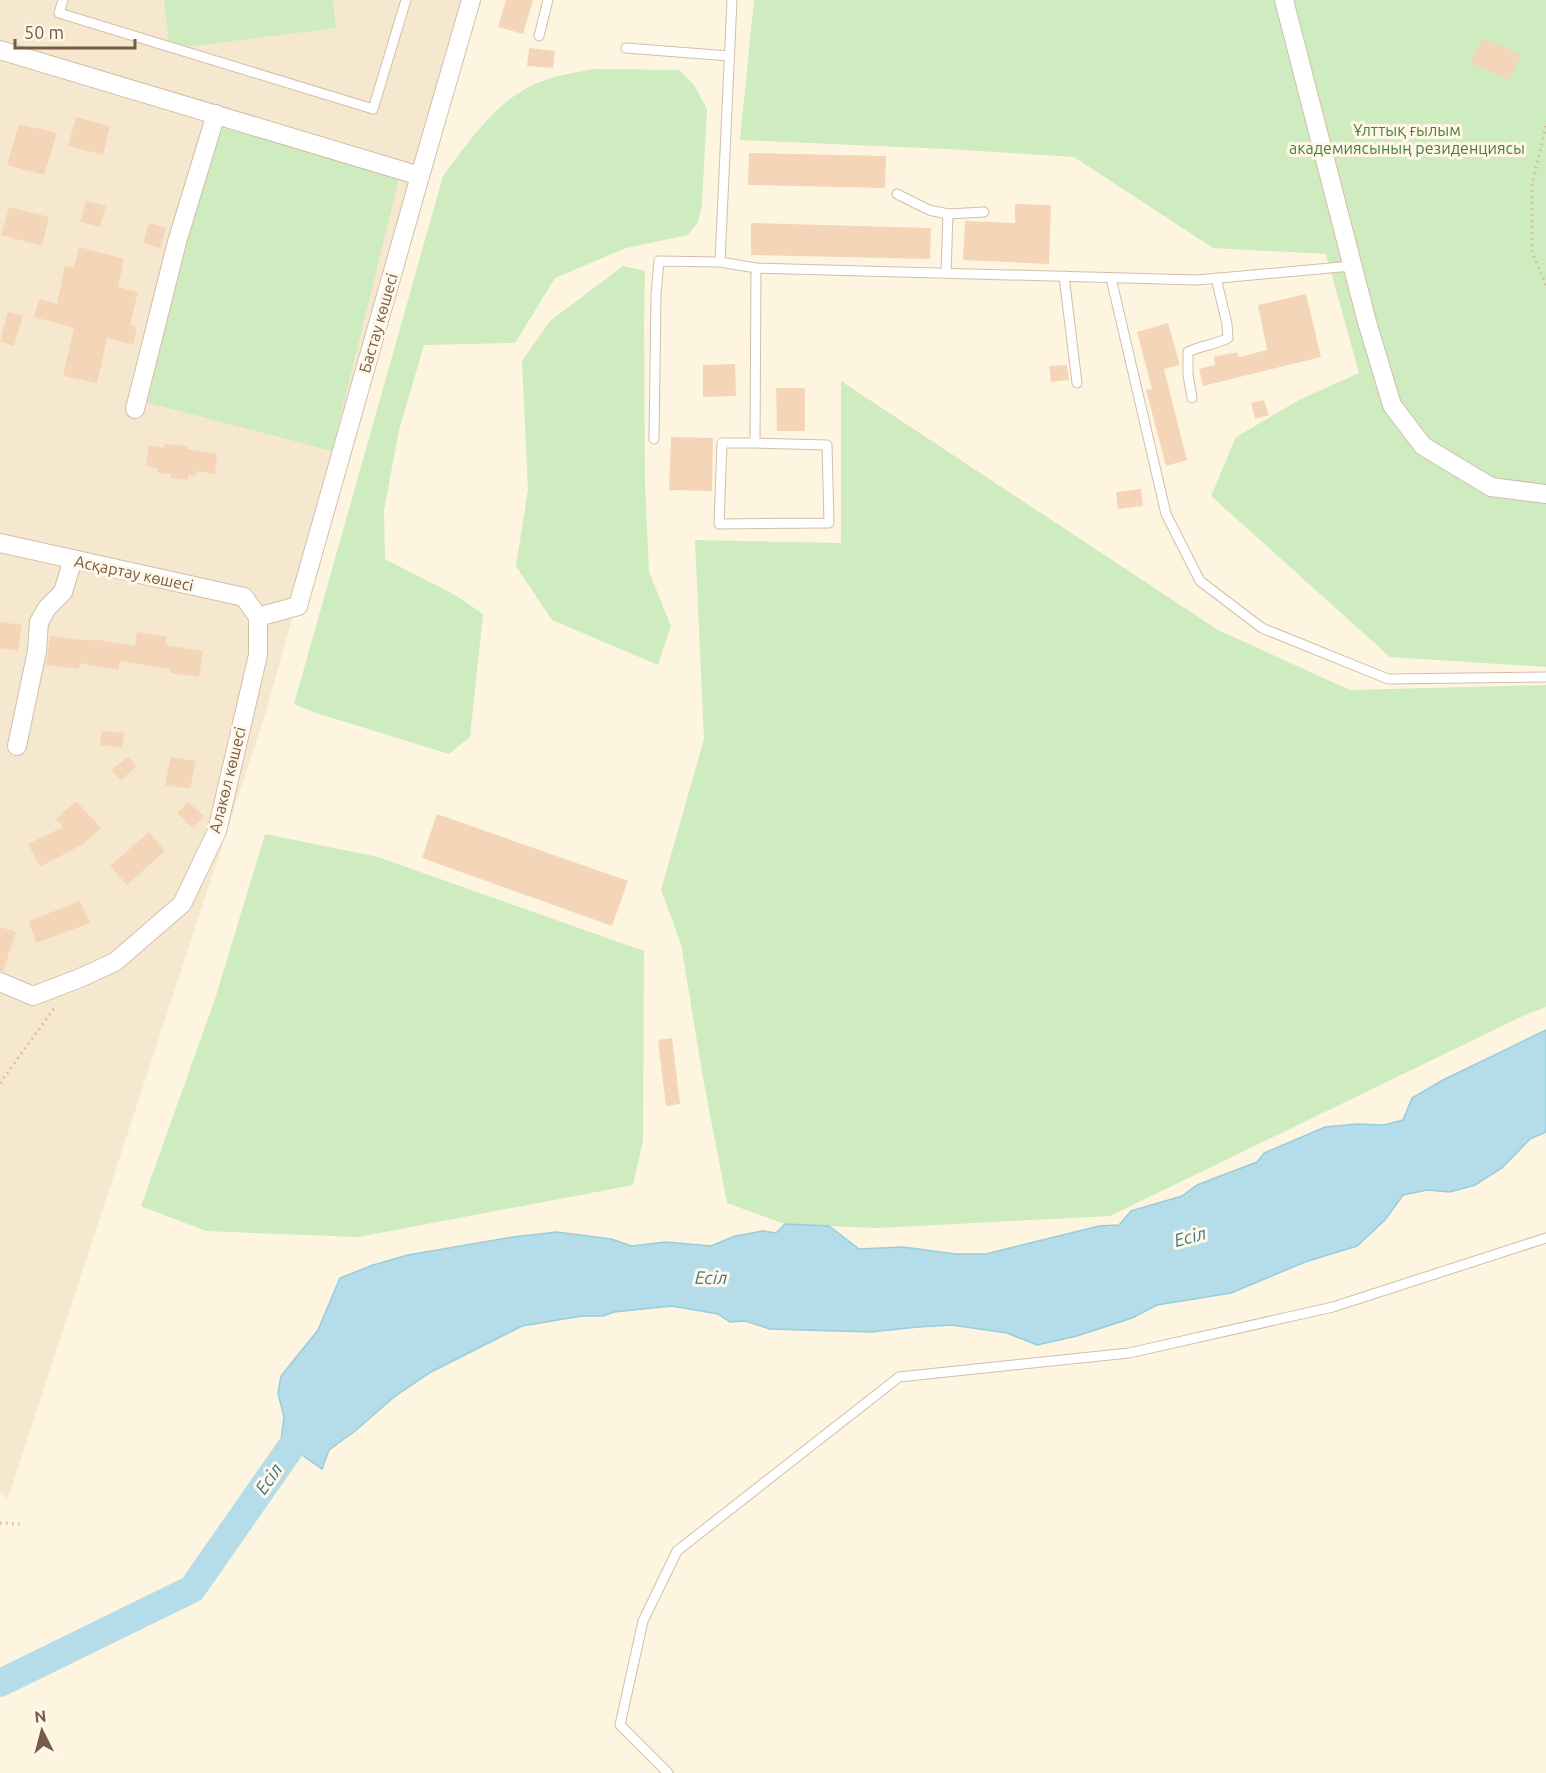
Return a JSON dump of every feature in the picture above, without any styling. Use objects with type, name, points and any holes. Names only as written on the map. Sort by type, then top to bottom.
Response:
[{"type":"street","name":"Бастау көшесі","points":[[258,617],[298,606],[471,0]]},
{"type":"street","points":[[1284,0],[1352,266],[1392,405],[1423,446],[1491,487],[1546,494]]},
{"type":"street","points":[[0,50],[420,176]]},
{"type":"street","points":[[135,409],[177,242],[216,114]]},
{"type":"street","name":"Асқартау көшесі","points":[[0,543],[244,597],[258,617]]},
{"type":"street","points":[[17,746],[37,651],[39,622],[47,608],[63,592],[73,559]]},
{"type":"street","name":"Алакөл көшесі","points":[[0,982],[33,996],[80,978],[115,962],[182,904],[217,831],[258,654],[258,617]]},
{"type":"lane","points":[[63,0],[59,13],[373,109],[406,0]]},
{"type":"lane","points":[[539,36],[548,0]]},
{"type":"lane","points":[[720,262],[732,0]]},
{"type":"lane","points":[[626,48],[729,56]]},
{"type":"lane","points":[[897,194],[929,210],[948,214],[984,212]]},
{"type":"lane","points":[[946,273],[948,214]]},
{"type":"lane","points":[[654,439],[656,294],[659,261],[720,262],[756,268],[1197,280],[1352,266]]},
{"type":"lane","points":[[755,443],[756,268]]},
{"type":"lane","points":[[1065,276],[1077,383]]},
{"type":"lane","points":[[1111,278],[1166,514],[1200,581],[1262,628],[1388,679],[1546,677]]},
{"type":"lane","points":[[1192,398],[1188,375],[1188,352],[1200,346],[1216,345],[1228,338],[1216,278]]},
{"type":"lane","points":[[722,443],[755,443],[827,445],[829,523],[719,524],[722,443]]},
{"type":"lane","points":[[668,1773],[620,1725],[643,1622],[677,1551],[899,1377],[1129,1353],[1333,1307],[1546,1238]]},
{"type":"path","points":[[1546,126],[1532,184],[1532,252],[1546,285]]},
{"type":"path","points":[[0,1083],[55,1006]]},
{"type":"path","points":[[0,1523],[21,1524]]},
{"type":"shaded area","points":[[0,0],[467,0],[434,109],[266,712],[8,1498],[0,1494]]},
{"type":"green space","points":[[164,0],[333,0],[336,28],[170,49]]},
{"type":"green space","name":"Ұлттық ғылым академиясының резиденциясы","points":[[754,0],[1546,0],[1546,667],[1390,657],[1211,496],[1236,437],[1301,399],[1359,373],[1326,254],[1213,248],[1074,157],[740,140]]},
{"type":"green space","points":[[594,69],[679,70],[694,85],[707,109],[702,205],[698,222],[688,235],[626,248],[555,278],[515,343],[424,345],[399,430],[384,511],[385,559],[455,595],[483,614],[470,737],[449,754],[316,713],[294,704],[443,176],[488,119],[515,95],[548,79]]},
{"type":"green space","points":[[220,127],[399,178],[332,451],[145,402],[174,283]]},
{"type":"green space","points":[[623,266],[645,271],[645,485],[649,572],[671,626],[658,665],[552,620],[516,566],[528,490],[522,361],[550,321]]},
{"type":"green space","points":[[841,381],[1218,630],[1350,690],[1546,685],[1546,1007],[1525,1015],[1110,1216],[877,1228],[785,1224],[727,1203],[681,944],[661,890],[704,739],[695,540],[841,543]]},
{"type":"green space","points":[[265,834],[378,857],[644,951],[643,1140],[633,1185],[358,1237],[206,1231],[141,1206],[215,999]]},
{"type":"water","points":[[1546,1030],[1546,1132],[1530,1139],[1502,1168],[1475,1185],[1450,1192],[1427,1190],[1403,1195],[1385,1220],[1357,1246],[1305,1262],[1231,1293],[1157,1305],[1132,1318],[1077,1336],[1037,1345],[1007,1333],[952,1325],[871,1332],[770,1329],[745,1321],[730,1322],[718,1314],[672,1306],[614,1312],[603,1316],[582,1316],[522,1326],[431,1372],[394,1397],[329,1450],[322,1469],[281,1440],[284,1417],[278,1393],[281,1376],[318,1330],[340,1278],[373,1265],[408,1255],[557,1232],[611,1239],[632,1246],[666,1242],[711,1246],[735,1236],[763,1231],[776,1233],[785,1224],[829,1226],[859,1249],[903,1247],[956,1254],[986,1254],[1099,1226],[1119,1225],[1131,1211],[1182,1196],[1197,1185],[1257,1162],[1264,1153],[1325,1127],[1357,1124],[1384,1125],[1403,1120],[1412,1098],[1443,1080]]},
{"type":"building","points":[[506,0],[533,0],[523,34],[498,27]]},
{"type":"building","points":[[1483,38],[1521,55],[1509,80],[1471,63]]},
{"type":"building","points":[[529,48],[555,51],[553,68],[527,66]]},
{"type":"building","points":[[76,117],[110,126],[103,155],[68,146]]},
{"type":"building","points":[[19,124],[57,133],[44,175],[7,165]]},
{"type":"building","points":[[749,153],[886,156],[885,188],[748,185]]},
{"type":"building","points":[[86,201],[106,206],[100,227],[80,222]]},
{"type":"building","points":[[1015,204],[1051,205],[1049,264],[963,260],[965,221],[1015,223]]},
{"type":"building","points":[[9,207],[49,217],[42,246],[1,235]]},
{"type":"building","points":[[149,223],[166,228],[160,248],[143,243]]},
{"type":"building","points":[[751,223],[931,228],[930,259],[751,255]]},
{"type":"building","points":[[79,247],[124,259],[118,287],[138,292],[130,325],[137,327],[133,345],[107,338],[97,383],[63,376],[74,328],[34,317],[39,299],[57,304],[65,266],[74,267]]},
{"type":"building","points":[[1306,294],[1321,357],[1203,386],[1199,369],[1215,365],[1214,357],[1237,352],[1239,357],[1267,350],[1258,305]]},
{"type":"building","points":[[8,312],[23,316],[14,346],[0,341]]},
{"type":"building","points":[[1168,323],[1180,365],[1164,369],[1187,460],[1166,466],[1146,390],[1152,389],[1137,332]]},
{"type":"building","points":[[735,364],[736,396],[703,397],[703,365]]},
{"type":"building","points":[[1067,365],[1069,380],[1051,382],[1049,366]]},
{"type":"building","points":[[776,388],[805,388],[805,431],[777,431]]},
{"type":"building","points":[[1264,400],[1269,415],[1255,419],[1251,403]]},
{"type":"building","points":[[671,437],[713,438],[712,491],[669,490]]},
{"type":"building","points":[[165,444],[187,446],[187,449],[217,454],[215,474],[197,471],[196,476],[188,475],[188,480],[170,478],[171,474],[158,473],[158,469],[146,466],[149,445],[164,448]]},
{"type":"building","points":[[1141,489],[1143,506],[1118,509],[1116,492]]},
{"type":"building","points":[[0,622],[22,625],[18,651],[0,648]]},
{"type":"building","points":[[137,632],[167,637],[166,645],[203,651],[199,677],[170,673],[171,669],[120,661],[118,670],[80,663],[79,669],[46,665],[50,636],[92,641],[92,639],[135,646]]},
{"type":"building","points":[[102,731],[124,733],[122,748],[100,745]]},
{"type":"building","points":[[128,757],[137,766],[121,780],[111,770]]},
{"type":"building","points":[[171,757],[196,761],[190,789],[165,785]]},
{"type":"building","points":[[76,801],[101,828],[83,844],[40,867],[28,844],[63,827],[56,819]]},
{"type":"building","points":[[188,802],[204,816],[193,828],[177,813]]},
{"type":"building","points":[[437,814],[628,881],[612,926],[422,858]]},
{"type":"building","points":[[149,832],[165,851],[127,885],[110,866]]},
{"type":"building","points":[[80,901],[90,923],[36,943],[29,921]]},
{"type":"building","points":[[0,927],[16,932],[3,971],[0,971]]},
{"type":"building","points":[[672,1038],[680,1104],[666,1106],[658,1040]]},
{"type":"waterway","name":"Есіл","points":[[0,1683],[192,1589],[312,1417]]}]
